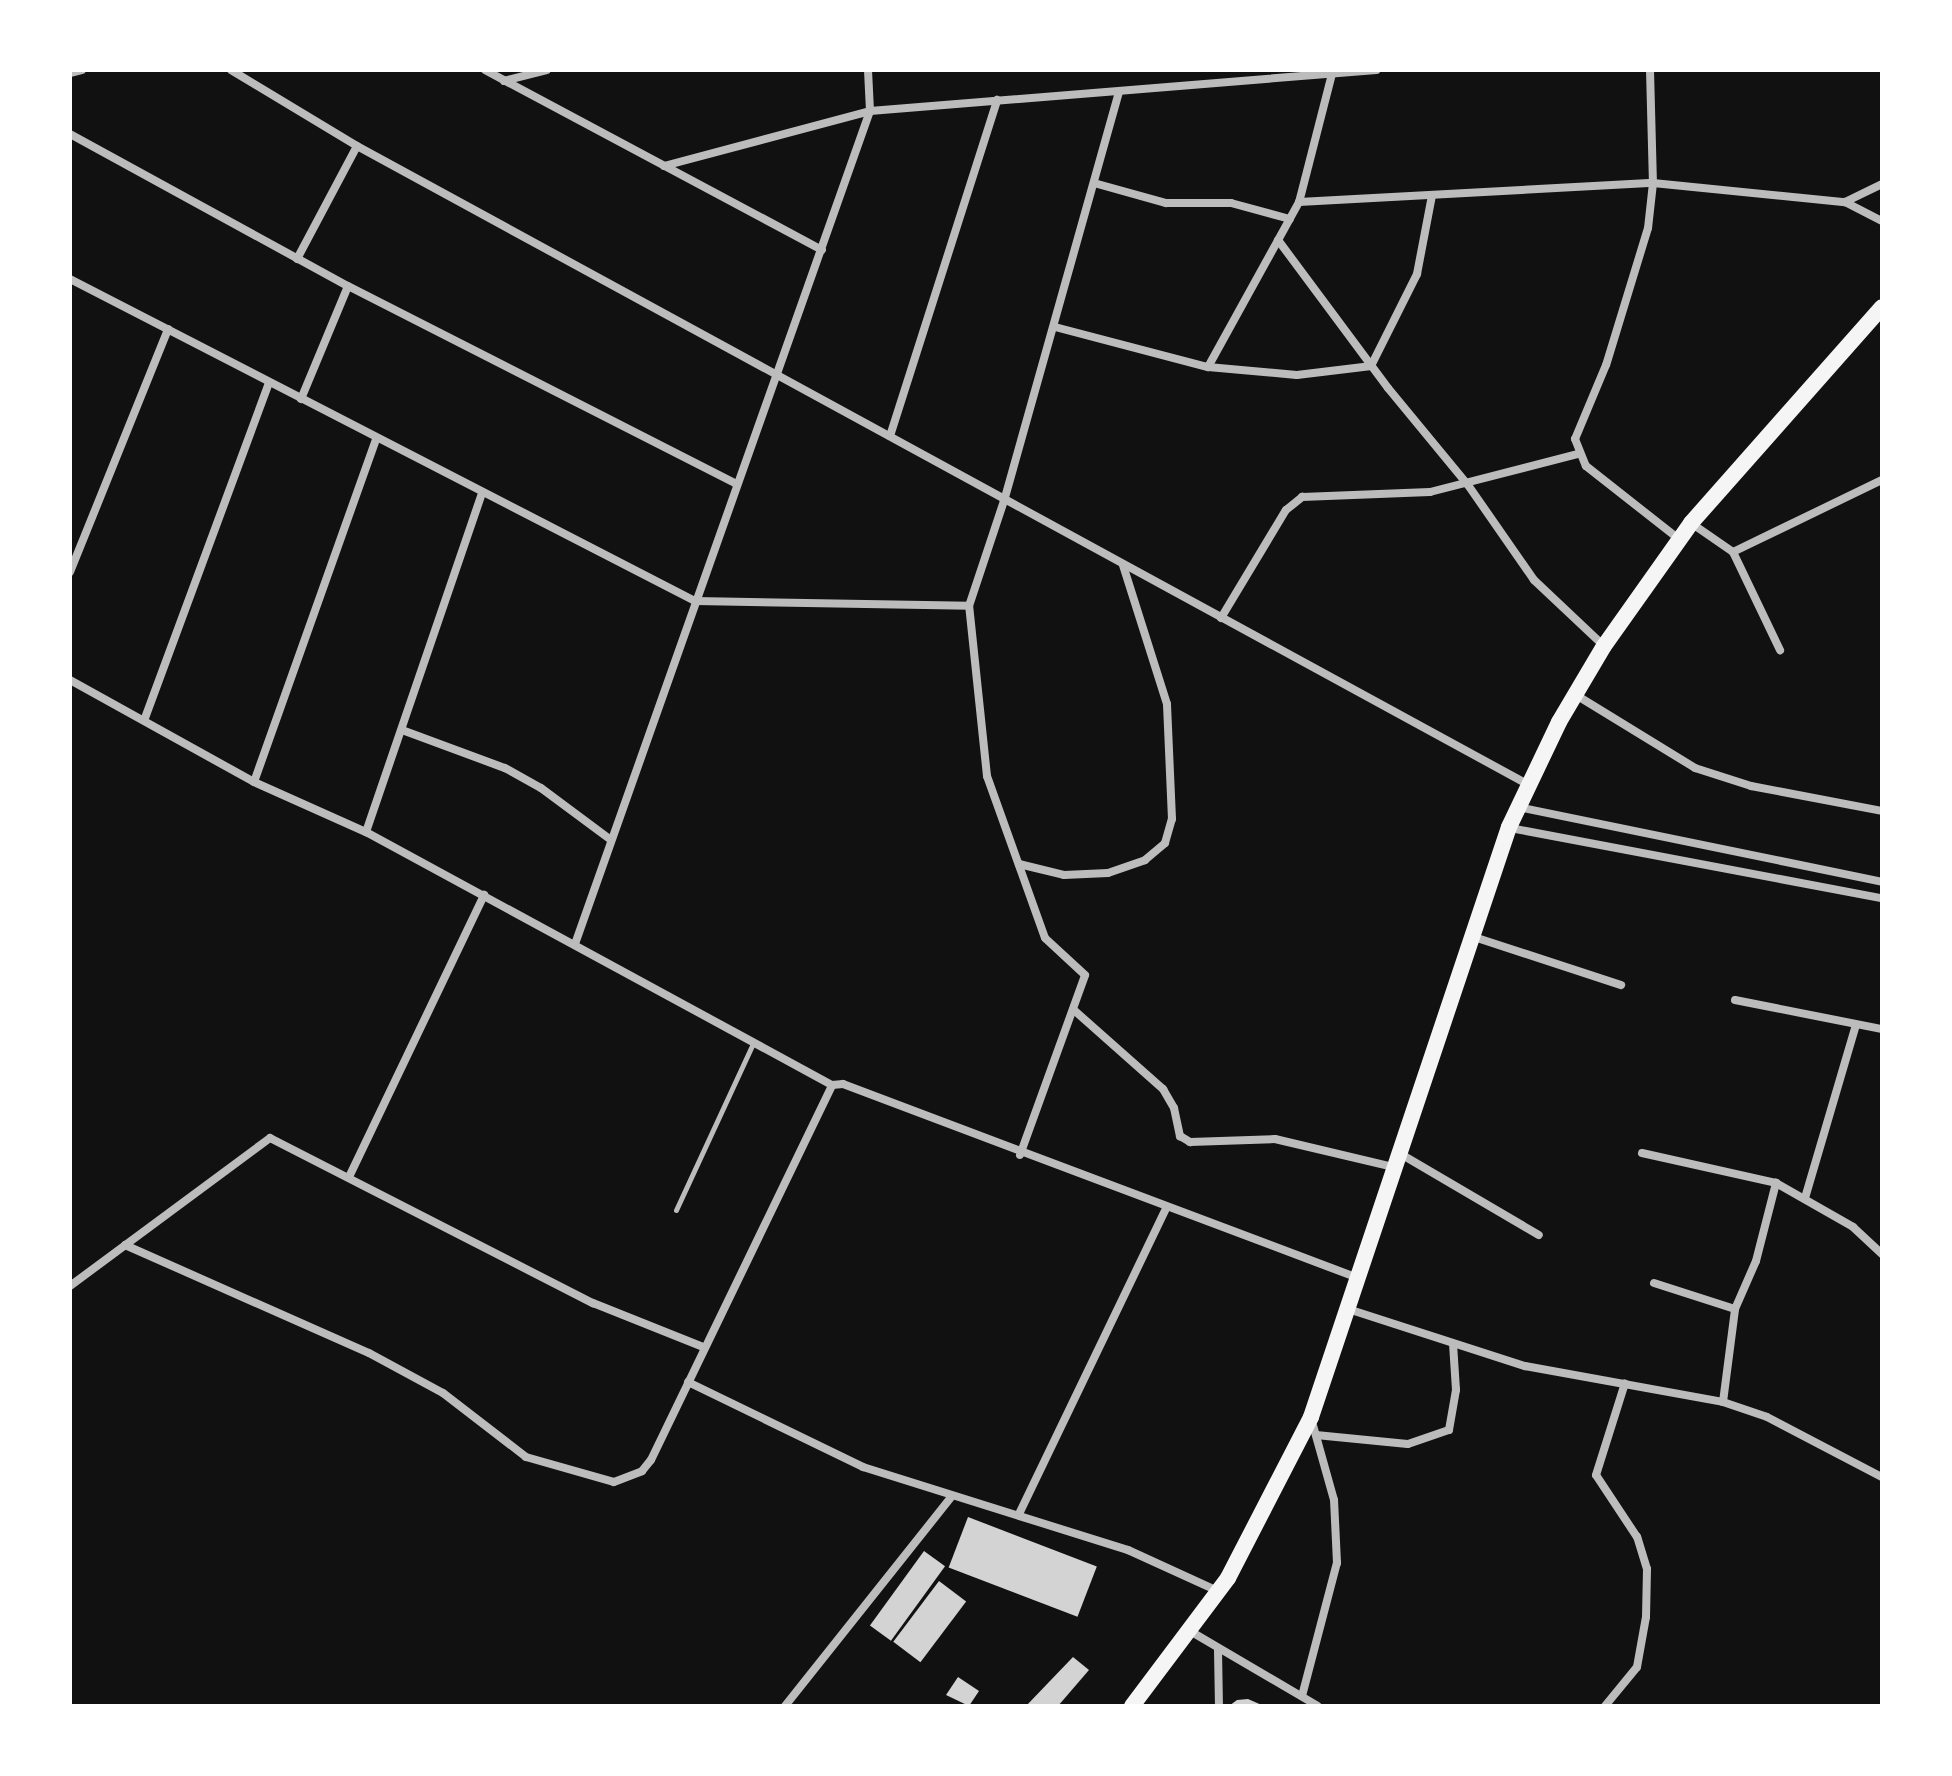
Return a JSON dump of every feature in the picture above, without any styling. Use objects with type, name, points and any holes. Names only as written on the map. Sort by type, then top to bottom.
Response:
[{"type":"main road","points":[[1132,1706],[1218,1591],[1311,1417],[1509,827],[1575,695],[1604,646],[1691,523],[1882,307]]},
{"type":"street","points":[[70,73],[82,70]]},
{"type":"street","points":[[231,70],[357,146],[777,372],[1004,501],[1529,785]]},
{"type":"street","points":[[485,70],[822,250]]},
{"type":"street","points":[[504,81],[547,70]]},
{"type":"street","points":[[575,944],[735,483],[870,111],[868,70]]},
{"type":"street","points":[[664,166],[870,111],[1376,70]]},
{"type":"street","points":[[1650,70],[1653,183],[1648,228],[1628,294],[1575,439],[1578,454],[1586,466],[1680,540]]},
{"type":"street","points":[[1208,367],[1299,202],[1332,72]]},
{"type":"street","points":[[1020,1155],[1075,1011],[1085,975],[1045,938],[987,776],[969,606],[1004,501],[1055,327],[1119,93]]},
{"type":"street","points":[[890,436],[997,100]]},
{"type":"street","points":[[70,134],[348,286],[735,483]]},
{"type":"street","points":[[297,259],[357,146]]},
{"type":"street","points":[[1094,183],[1166,203],[1231,203],[1290,219]]},
{"type":"street","points":[[1299,202],[1653,183],[1845,202],[1882,221]]},
{"type":"street","points":[[1845,202],[1882,184]]},
{"type":"street","points":[[1371,366],[1417,274],[1432,195]]},
{"type":"street","points":[[1278,240],[1371,366],[1468,485],[1534,580],[1604,646]]},
{"type":"street","points":[[70,279],[482,494],[695,601],[969,606]]},
{"type":"street","points":[[301,399],[348,286]]},
{"type":"street","points":[[1055,327],[1208,367],[1297,375],[1371,366]]},
{"type":"street","points":[[70,572],[168,329]]},
{"type":"street","points":[[145,718],[269,383]]},
{"type":"street","points":[[254,782],[376,439]]},
{"type":"street","points":[[1221,618],[1286,510],[1302,497],[1430,492],[1468,485],[1578,454]]},
{"type":"street","points":[[1733,552],[1882,480]]},
{"type":"street","points":[[366,832],[482,494]]},
{"type":"street","points":[[1691,523],[1733,552],[1780,650]]},
{"type":"street","points":[[1019,864],[1064,875],[1108,873],[1145,860],[1165,843],[1172,819],[1167,704],[1123,565]]},
{"type":"street","points":[[70,680],[145,718],[254,782],[366,832],[832,1085],[843,1084],[1020,1155],[1358,1278]]},
{"type":"street","points":[[1575,695],[1695,768],[1751,786],[1882,811]]},
{"type":"street","points":[[402,730],[505,768],[541,788],[611,840]]},
{"type":"street","points":[[1509,827],[1879,898],[1881,880],[1518,807]]},
{"type":"street","points":[[349,1177],[484,895]]},
{"type":"street","points":[[1470,936],[1621,985]]},
{"type":"street","points":[[1735,1000],[1882,1029]]},
{"type":"street","points":[[1075,1011],[1163,1089],[1174,1108],[1180,1136],[1190,1142],[1275,1139],[1396,1160],[1539,1235]]},
{"type":"street","points":[[1805,1198],[1856,1025]]},
{"type":"street","points":[[125,1245],[369,1353],[443,1393],[526,1457],[614,1482],[642,1471],[832,1085]]},
{"type":"street","points":[[70,1286],[270,1138],[593,1303],[703,1347]]},
{"type":"street","points":[[1642,1153],[1776,1183],[1853,1227],[1882,1254]]},
{"type":"street","points":[[1723,1402],[1735,1309],[1756,1261],[1776,1183]]},
{"type":"street","points":[[1019,1514],[1166,1208]]},
{"type":"street","points":[[1654,1283],[1735,1309]]},
{"type":"street","points":[[1348,1309],[1525,1366],[1723,1402],[1767,1417],[1882,1477]]},
{"type":"street","points":[[1316,1435],[1408,1444],[1449,1430],[1456,1390],[1453,1344]]},
{"type":"street","points":[[688,1382],[863,1467],[1128,1550],[1218,1591]]},
{"type":"street","points":[[1605,1706],[1637,1667],[1646,1617],[1647,1569],[1637,1537],[1596,1475],[1625,1383]]},
{"type":"street","points":[[1302,1696],[1337,1563],[1334,1500],[1311,1417]]},
{"type":"street","points":[[785,1706],[951,1497]]},
{"type":"street","points":[[1190,1631],[1318,1706]]},
{"type":"street","points":[[1218,1650],[1219,1706]]},
{"type":"lane","points":[[676,1210],[754,1042]]},
{"type":"building","points":[[968,1517],[1097,1566],[1077,1617],[949,1567]]},
{"type":"building","points":[[924,1551],[945,1566],[891,1641],[870,1625]]},
{"type":"building","points":[[939,1581],[966,1601],[920,1662],[893,1642]]},
{"type":"building","points":[[1073,1657],[1089,1670],[1058,1706],[1026,1706]]},
{"type":"building","points":[[958,1677],[979,1691],[969,1706],[946,1695]]},
{"type":"building","points":[[1248,1699],[1264,1706],[1229,1706],[1237,1700]]}]
